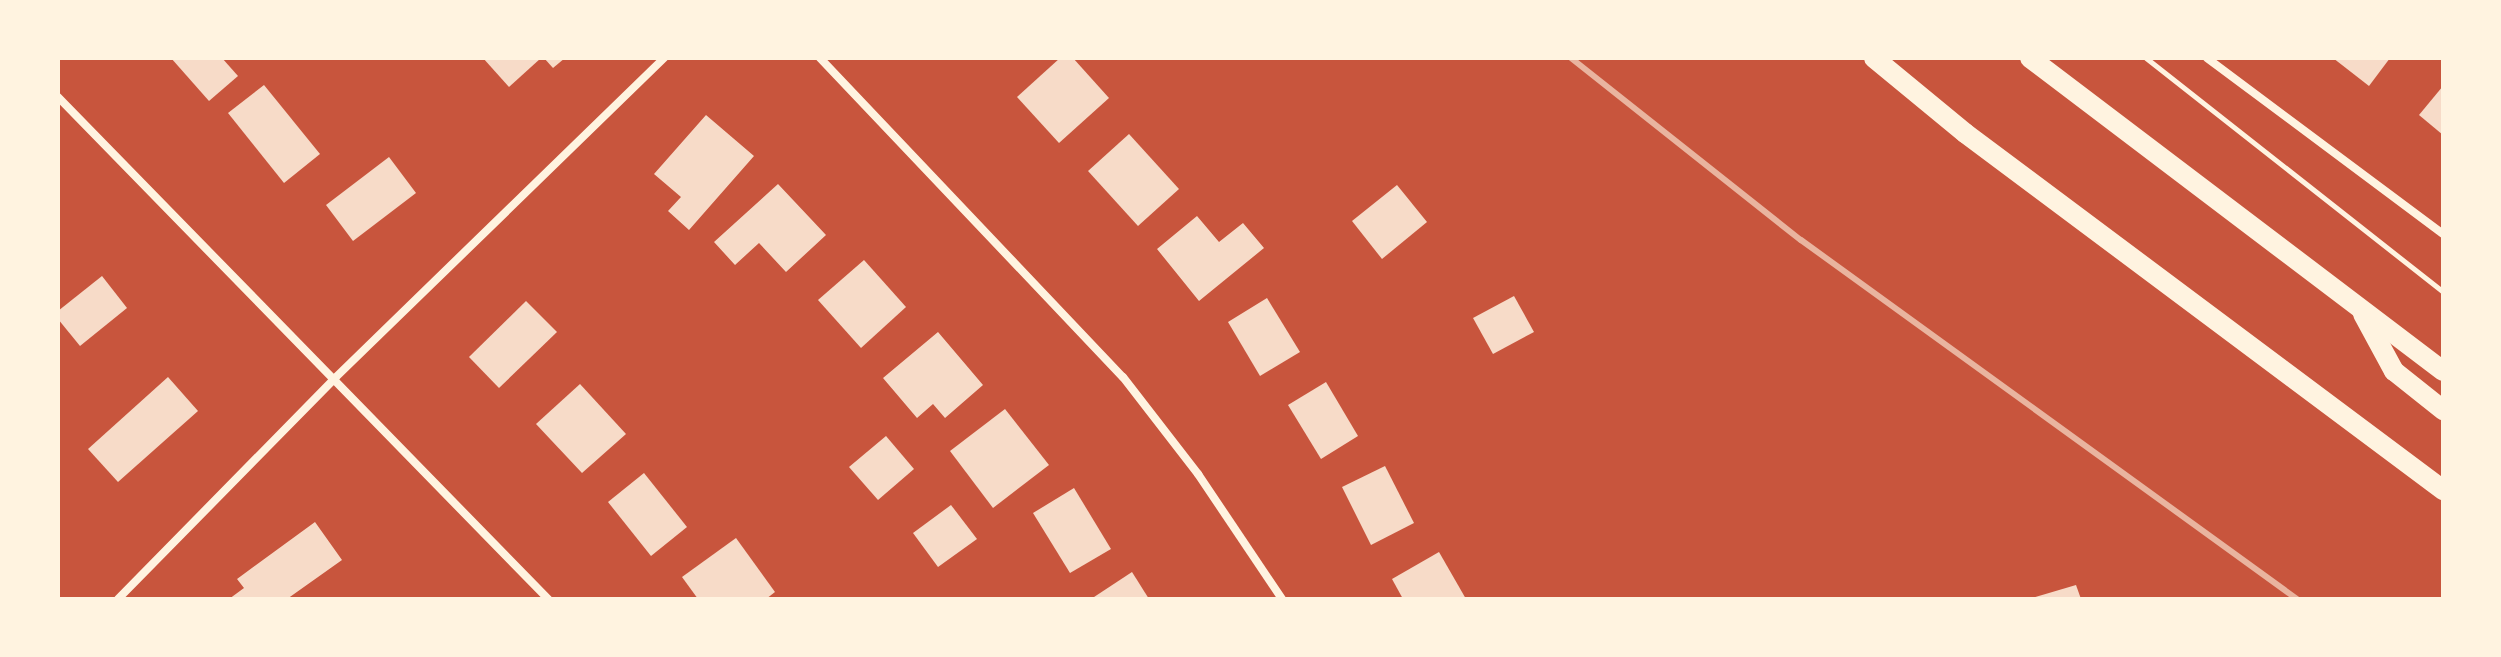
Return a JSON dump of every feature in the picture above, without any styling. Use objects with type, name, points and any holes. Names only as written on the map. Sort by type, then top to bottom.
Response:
[{"type":"main road","points":[[1874,58],[1965,133],[2443,490]]},
{"type":"main road","points":[[2030,58],[2443,371]]},
{"type":"main road","points":[[2360,308],[2394,371],[2443,410]]},
{"type":"street","points":[[118,599],[335,378],[664,58]]},
{"type":"street","points":[[820,58],[1123,377],[1198,474],[1282,599]]},
{"type":"street","points":[[2207,58],[2443,234]]},
{"type":"street","points":[[58,97],[548,599]]},
{"type":"path","points":[[2146,58],[2443,292]]},
{"type":"building","points":[[171,58],[222,58],[238,76],[209,101]]},
{"type":"building","points":[[483,58],[541,58],[509,87]]},
{"type":"building","points":[[544,58],[565,58],[553,68]]},
{"type":"building","points":[[1060,58],[1073,58],[1109,98],[1059,143],[1017,97]]},
{"type":"building","points":[[2333,58],[2390,58],[2369,86]]},
{"type":"building","points":[[264,85],[320,154],[284,183],[228,113]]},
{"type":"building","points":[[2443,86],[2443,135],[2419,115]]},
{"type":"building","points":[[706,115],[754,156],[689,230],[668,211],[681,197],[654,174]]},
{"type":"building","points":[[1129,134],[1179,189],[1138,226],[1088,171]]},
{"type":"building","points":[[389,157],[416,193],[353,241],[326,205]]},
{"type":"building","points":[[778,184],[826,235],[786,272],[759,243],[735,265],[714,242]]},
{"type":"building","points":[[1397,185],[1427,222],[1382,259],[1352,221]]},
{"type":"building","points":[[1197,216],[1219,242],[1243,223],[1264,248],[1199,301],[1157,249]]},
{"type":"building","points":[[864,260],[906,307],[861,348],[818,300]]},
{"type":"building","points":[[102,276],[127,308],[80,346],[58,319],[58,311]]},
{"type":"building","points":[[1514,296],[1534,332],[1493,354],[1473,318]]},
{"type":"building","points":[[1267,298],[1300,352],[1260,376],[1228,322]]},
{"type":"building","points":[[526,301],[557,332],[499,388],[469,357]]},
{"type":"building","points":[[938,332],[983,385],[945,418],[933,404],[917,418],[883,378]]},
{"type":"building","points":[[168,377],[198,411],[118,482],[88,449]]},
{"type":"building","points":[[1326,382],[1358,436],[1321,459],[1288,405]]},
{"type":"building","points":[[580,384],[626,434],[582,473],[536,424]]},
{"type":"building","points":[[1005,409],[1049,465],[993,508],[950,451]]},
{"type":"building","points":[[886,436],[914,469],[878,500],[849,467]]},
{"type":"building","points":[[1385,466],[1414,523],[1371,545],[1342,487]]},
{"type":"building","points":[[644,473],[687,527],[651,556],[608,502]]},
{"type":"building","points":[[1074,488],[1111,549],[1070,573],[1033,513]]},
{"type":"building","points":[[951,505],[977,539],[938,567],[913,533]]},
{"type":"building","points":[[315,522],[342,560],[287,599],[229,599],[244,588],[237,579]]},
{"type":"building","points":[[736,538],[775,592],[766,599],[698,599],[682,577]]},
{"type":"building","points":[[1439,552],[1466,599],[1403,599],[1392,579]]},
{"type":"building","points":[[1132,572],[1149,599],[1091,599]]},
{"type":"building","points":[[2076,585],[2081,599],[2032,599],[2032,598]]},
{"type":"railway","points":[[1571,58],[1801,240],[2297,599]]}]
